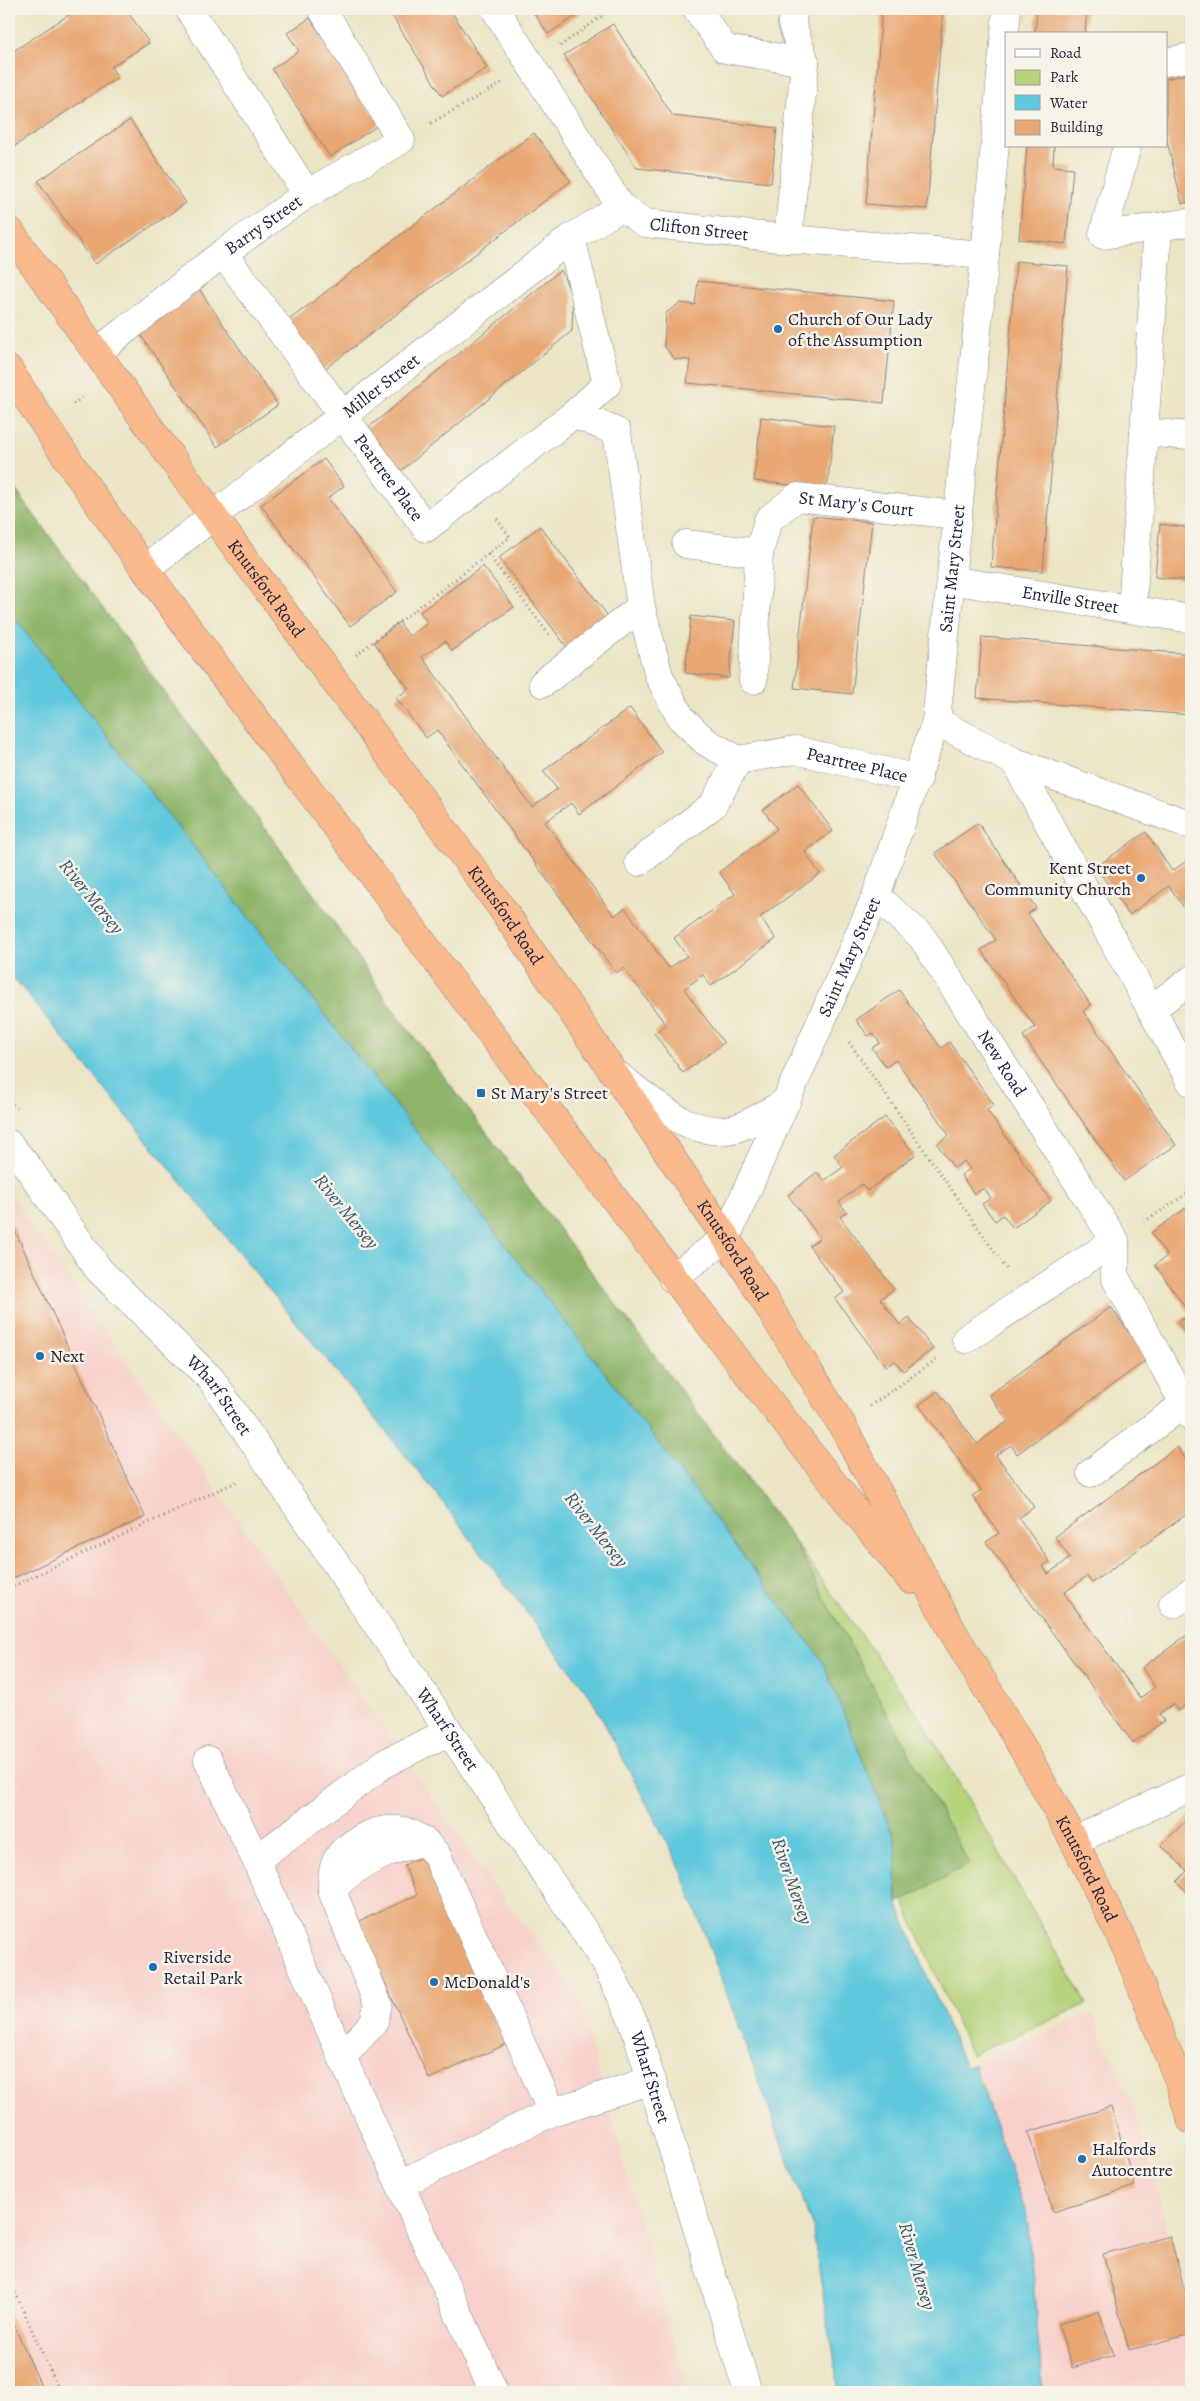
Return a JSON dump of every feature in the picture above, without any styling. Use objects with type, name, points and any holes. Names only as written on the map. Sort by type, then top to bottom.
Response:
[{"type":"highway","name":"Knutsford Road","points":[[9,230],[213,516],[501,907],[726,1238],[842,1425],[953,1632],[1025,1752],[1074,1841],[1128,1950],[1180,2084],[1191,2120]]},
{"type":"highway","name":"Knutsford Road","points":[[9,370],[43,424],[145,569],[672,1278],[795,1437],[953,1632]]},
{"type":"street","name":"Barry Street","points":[[96,353],[223,253],[307,194],[190,9]]},
{"type":"street","points":[[307,194],[401,140],[322,9]]},
{"type":"street","name":"Clifton Street","points":[[495,9],[621,207],[645,223],[788,239],[986,255]]},
{"type":"street","points":[[697,9],[725,49],[805,62]]},
{"type":"street","points":[[788,239],[805,62],[792,24],[793,9]]},
{"type":"street","name":"Saint Mary Street","points":[[1005,32],[1007,9]]},
{"type":"street","name":"Saint Mary Street","points":[[672,1278],[726,1238],[876,896],[918,779],[936,721],[956,515],[986,255],[1005,32]]},
{"type":"street","points":[[1168,62],[1191,57]]},
{"type":"street","points":[[1126,148],[1103,235],[1191,222]]},
{"type":"street","name":"Miller Street","points":[[145,569],[571,238],[621,207]]},
{"type":"street","points":[[1132,609],[1158,227]]},
{"type":"street","name":"Peartree Place","points":[[223,253],[426,528],[574,414],[607,384],[571,238]]},
{"type":"street","points":[[574,414],[617,432],[642,607],[659,676],[681,718],[706,742],[738,760],[713,805],[639,862]]},
{"type":"street","points":[[1144,432],[1191,436]]},
{"type":"street","name":"St Mary's Court","points":[[753,680],[760,553],[768,520],[797,497],[956,515]]},
{"type":"street","points":[[686,544],[760,553]]},
{"type":"street","name":"Enville Street","points":[[950,580],[1191,619]]},
{"type":"street","points":[[543,683],[642,607]]},
{"type":"street","points":[[936,721],[1015,762],[1191,825]]},
{"type":"street","name":"Peartree Place","points":[[738,760],[795,750],[918,779]]},
{"type":"street","points":[[1015,762],[1191,1082]]},
{"type":"street","name":"New Road","points":[[876,896],[922,937],[1115,1241]]},
{"type":"street","points":[[1151,1010],[1191,980]]},
{"type":"street","points":[[612,1071],[674,1117],[709,1130],[741,1127],[786,1102]]},
{"type":"street","name":"Wharf Street","points":[[9,1144],[27,1166],[98,1270],[211,1379],[605,1962],[633,2020],[748,2392]]},
{"type":"street","points":[[966,1339],[1115,1241]]},
{"type":"street","points":[[1091,1473],[1188,1410],[1115,1277],[1115,1241]]},
{"type":"street","points":[[256,1860],[385,1763],[448,1732]]},
{"type":"street","points":[[208,1760],[256,1860],[342,2057],[494,2392]]},
{"type":"street","points":[[1074,1841],[1191,1787]]},
{"type":"street","points":[[342,2057],[374,2022],[378,2004],[332,1891],[331,1872],[337,1858],[346,1847],[375,1831],[393,1828],[410,1832],[426,1842],[436,1854],[552,2112]]},
{"type":"street","points":[[400,2184],[552,2112],[652,2080]]},
{"type":"path","points":[[401,140],[531,66],[612,9]]},
{"type":"path","points":[[43,424],[113,376]]},
{"type":"path","points":[[330,675],[510,536],[475,490]]},
{"type":"path","points":[[488,554],[570,662]]},
{"type":"path","points":[[827,1009],[1027,1298]]},
{"type":"path","points":[[1115,1241],[1191,1191]]},
{"type":"path","points":[[842,1425],[966,1339]]},
{"type":"path","points":[[9,1588],[247,1477]]},
{"type":"path","points":[[9,2279],[60,2392]]},
{"type":"shaded area","name":"Riverside Retail Park","points":[[9,1193],[488,1878],[578,1996],[687,2392],[9,2392]]},
{"type":"shaded area","points":[[1092,2013],[1134,2108],[1191,2314],[1191,2392],[1043,2392],[1027,2215],[974,2064]]},
{"type":"green space","points":[[9,481],[331,918],[390,1005],[792,1538],[969,1864],[897,1903],[895,1840],[822,1660],[616,1387],[9,611]]},
{"type":"green space","points":[[792,1538],[925,1725],[1087,2004],[971,2055],[903,1900],[969,1864]]},
{"type":"water","name":"River Mersey","points":[[9,611],[616,1387],[822,1660],[895,1840],[897,1903],[965,2068],[974,2064],[1027,2215],[1043,2392],[839,2392],[812,2226],[680,1867],[590,1696],[431,1487],[9,972]]},
{"type":"building","points":[[66,9],[126,9],[149,43],[111,67],[118,77],[12,148],[9,143],[9,54],[70,14]]},
{"type":"building","points":[[388,9],[450,9],[487,68],[442,96]]},
{"type":"building","points":[[531,9],[586,9],[548,34]]},
{"type":"building","points":[[882,9],[943,9],[927,209],[866,204]]},
{"type":"building","points":[[1037,9],[1087,9],[1085,32],[1035,32]]},
{"type":"building","points":[[310,18],[380,124],[330,157],[272,69],[299,51],[287,33]]},
{"type":"building","points":[[613,24],[673,116],[777,128],[771,183],[637,168],[564,55]]},
{"type":"building","points":[[1191,73],[1191,201],[1182,204],[1168,144],[1168,79]]},
{"type":"building","points":[[130,120],[186,203],[95,264],[38,181]]},
{"type":"building","points":[[534,133],[571,181],[322,371],[285,323]]},
{"type":"building","points":[[1027,148],[1054,148],[1053,166],[1073,168],[1066,244],[1019,239]]},
{"type":"building","points":[[1016,261],[1068,266],[1043,571],[991,567]]},
{"type":"building","points":[[561,270],[573,298],[572,331],[397,474],[363,432]]},
{"type":"building","name":"Church of Our Lady of the Assumption","points":[[698,281],[894,301],[884,403],[687,383],[690,360],[674,359],[664,346],[666,313],[680,303],[695,305]]},
{"type":"building","points":[[199,289],[278,405],[217,447],[138,331]]},
{"type":"building","points":[[761,417],[834,426],[827,489],[754,481]]},
{"type":"building","points":[[324,459],[344,486],[328,498],[397,592],[350,626],[261,505]]},
{"type":"building","points":[[813,516],[872,522],[852,694],[794,688]]},
{"type":"building","points":[[1160,524],[1191,528],[1191,581],[1155,577]]},
{"type":"building","points":[[540,526],[611,620],[570,651],[499,558]]},
{"type":"building","points":[[483,566],[514,607],[452,651],[445,641],[422,657],[532,807],[557,789],[543,771],[630,708],[662,752],[579,814],[571,803],[545,822],[614,916],[625,908],[669,968],[687,956],[674,938],[735,894],[719,872],[777,829],[763,810],[798,784],[833,831],[805,852],[820,874],[760,917],[776,939],[711,986],[703,975],[684,989],[724,1043],[683,1073],[654,1033],[666,1025],[624,968],[616,973],[437,730],[426,738],[396,698],[409,689],[374,642],[399,622],[409,636],[428,623],[420,612]]},
{"type":"building","points":[[691,616],[735,621],[729,678],[685,673]]},
{"type":"building","points":[[982,637],[1191,654],[1191,715],[977,698]]},
{"type":"building","points":[[978,823],[1036,908],[1028,914],[1091,1005],[1083,1011],[1176,1145],[1124,1181],[1023,1036],[1035,1027],[981,950],[996,940],[935,853]]},
{"type":"building","points":[[1146,832],[1172,871],[1191,858],[1191,918],[1169,886],[1129,915],[1096,867]]},
{"type":"building","points":[[899,990],[941,1048],[949,1042],[994,1105],[987,1110],[1051,1201],[1013,1228],[1003,1215],[995,1221],[982,1204],[991,1198],[984,1188],[974,1194],[961,1175],[970,1169],[964,1161],[954,1168],[937,1144],[949,1135],[896,1060],[886,1067],[872,1048],[880,1043],[873,1033],[868,1036],[856,1020]]},
{"type":"building","points":[[885,1117],[915,1155],[867,1191],[862,1184],[839,1202],[847,1212],[840,1217],[894,1289],[880,1299],[900,1325],[909,1318],[933,1349],[903,1371],[895,1361],[886,1367],[835,1299],[844,1292],[809,1246],[820,1238],[788,1195],[817,1172],[824,1181],[843,1167],[834,1155]]},
{"type":"building","points":[[1186,1208],[1191,1215],[1191,1340],[1178,1322],[1190,1314],[1155,1265],[1167,1256],[1151,1233]]},
{"type":"building","name":"Next","points":[[9,1217],[145,1517],[9,1580]]},
{"type":"building","points":[[1111,1307],[1148,1359],[1017,1454],[1011,1445],[996,1455],[1034,1507],[1019,1518],[1050,1562],[1043,1566],[1048,1574],[1070,1558],[1055,1537],[1177,1447],[1191,1467],[1191,1511],[1092,1583],[1087,1576],[1064,1593],[1140,1698],[1155,1687],[1142,1668],[1191,1632],[1191,1702],[1178,1711],[1173,1704],[1159,1714],[1164,1721],[1133,1743],[986,1542],[999,1533],[972,1496],[981,1490],[919,1405],[938,1391],[977,1444],[1008,1421],[989,1395]]},
{"type":"building","points":[[1191,1816],[1191,1896],[1177,1882],[1187,1871],[1161,1845]]},
{"type":"building","name":"McDonald's","points":[[426,1855],[511,2042],[429,2079],[357,1922],[417,1895],[404,1865]]},
{"type":"building","name":"Halfords Autocentre","points":[[1111,2107],[1135,2186],[1053,2212],[1028,2132]]},
{"type":"building","points":[[1170,2236],[1191,2314],[1191,2334],[1129,2350],[1103,2254]]},
{"type":"building","points":[[1099,2311],[1114,2355],[1072,2368],[1058,2324]]},
{"type":"building","points":[[9,2313],[21,2341],[44,2392],[9,2392]]},
{"type":"place","name":"Church of Our Lady of the Assumption","points":[[778,329]]},
{"type":"place","name":"Kent Street Community Church","points":[[1141,878]]},
{"type":"place","name":"St Mary's Street","points":[[481,1093]]},
{"type":"place","name":"Next","points":[[40,1356]]},
{"type":"place","name":"Riverside Retail Park","points":[[153,1967]]},
{"type":"place","name":"McDonald's","points":[[434,1982]]},
{"type":"place","name":"Halfords Autocentre","points":[[1082,2159]]}]
